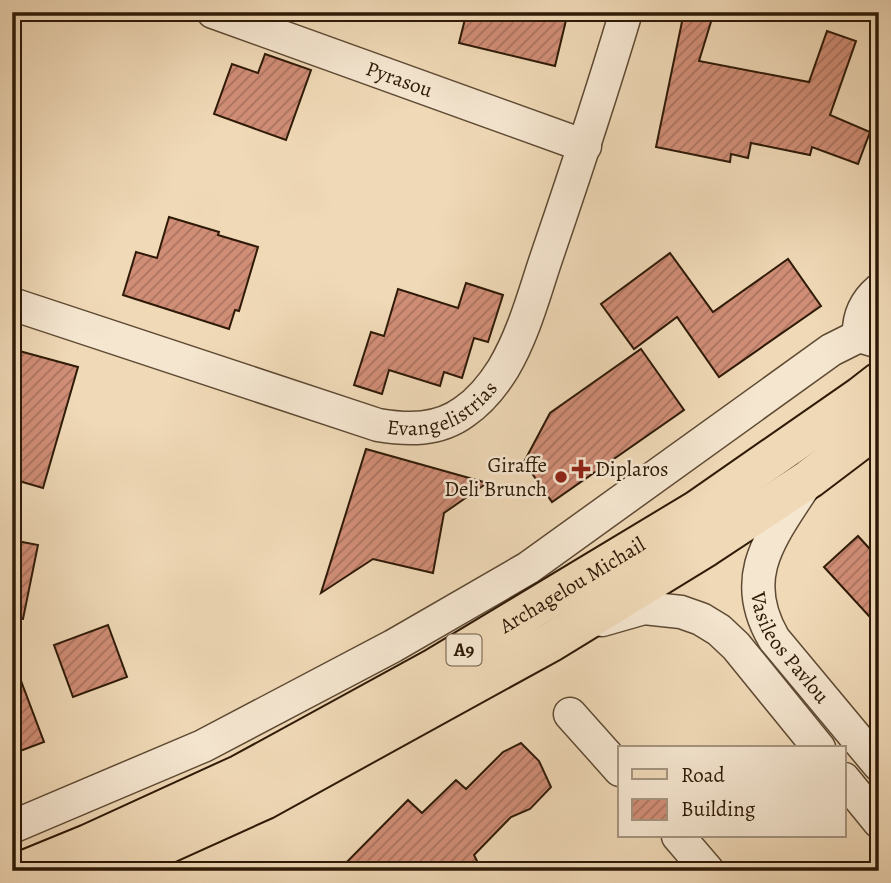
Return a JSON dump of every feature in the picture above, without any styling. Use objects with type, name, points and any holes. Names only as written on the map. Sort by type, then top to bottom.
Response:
[{"type":"main road","name":"Archagelou Michail","points":[[22,871],[241,774],[433,669],[697,510],[879,382]]},
{"type":"main road","name":"Archagelou Michail","points":[[107,871],[264,800],[577,627],[809,479],[879,426]]},
{"type":"street","name":"Evangelistrias","points":[[12,304],[378,425],[407,430],[437,426],[463,413],[485,393],[503,369],[520,334],[585,146],[626,12]]},
{"type":"street","name":"Pyrasou","points":[[219,13],[585,146]]},
{"type":"street","points":[[12,827],[203,746],[404,640],[528,568],[806,366],[831,350],[869,339],[859,321],[869,300],[879,290]]},
{"type":"street","name":"Vasileos Pavlou","points":[[809,479],[765,546],[759,578],[759,606],[774,639],[879,765]]},
{"type":"street","name":"Vasileos Pavlou","points":[[577,627],[644,608],[681,612],[701,619],[719,630],[736,646],[817,746]]},
{"type":"street","points":[[570,715],[618,769]]},
{"type":"street","points":[[846,781],[879,822]]},
{"type":"street","points":[[680,838],[708,871]]},
{"type":"building","points":[[485,12],[568,12],[555,66],[459,43],[466,15],[483,20]]},
{"type":"building","points":[[684,12],[714,12],[699,61],[809,82],[827,31],[856,41],[830,115],[870,132],[858,164],[812,147],[810,155],[751,143],[748,158],[731,154],[730,162],[656,147]]},
{"type":"building","points":[[265,54],[311,70],[286,140],[214,114],[232,64],[258,73]]},
{"type":"building","points":[[169,217],[258,247],[239,311],[235,310],[229,329],[123,295],[136,252],[157,258]]},
{"type":"building","points":[[670,253],[713,312],[788,259],[821,306],[719,377],[677,317],[634,349],[601,304]]},
{"type":"building","points":[[466,283],[503,295],[488,342],[474,338],[462,378],[444,372],[440,386],[389,370],[382,394],[354,385],[371,332],[384,336],[398,289],[458,308]]},
{"type":"building","points":[[12,349],[78,367],[43,488],[12,479]]},
{"type":"building","points":[[641,349],[684,410],[552,502],[524,462],[550,413]]},
{"type":"building","points":[[366,449],[487,483],[444,513],[433,573],[373,559],[321,593]]},
{"type":"building","points":[[858,536],[879,559],[879,627],[824,567]]},
{"type":"building","points":[[12,540],[38,545],[23,619],[12,618]]},
{"type":"building","points":[[108,625],[127,677],[73,697],[54,645]]},
{"type":"building","points":[[12,665],[15,665],[44,742],[12,754]]},
{"type":"building","points":[[521,743],[539,761],[551,787],[530,809],[511,817],[474,855],[479,865],[467,871],[338,871],[408,800],[422,813],[456,780],[466,789],[503,752]]},
{"type":"place","name":"Diplaros","points":[[581,469]]},
{"type":"place","name":"Giraffe Deli Brunch","points":[[561,477]]}]
